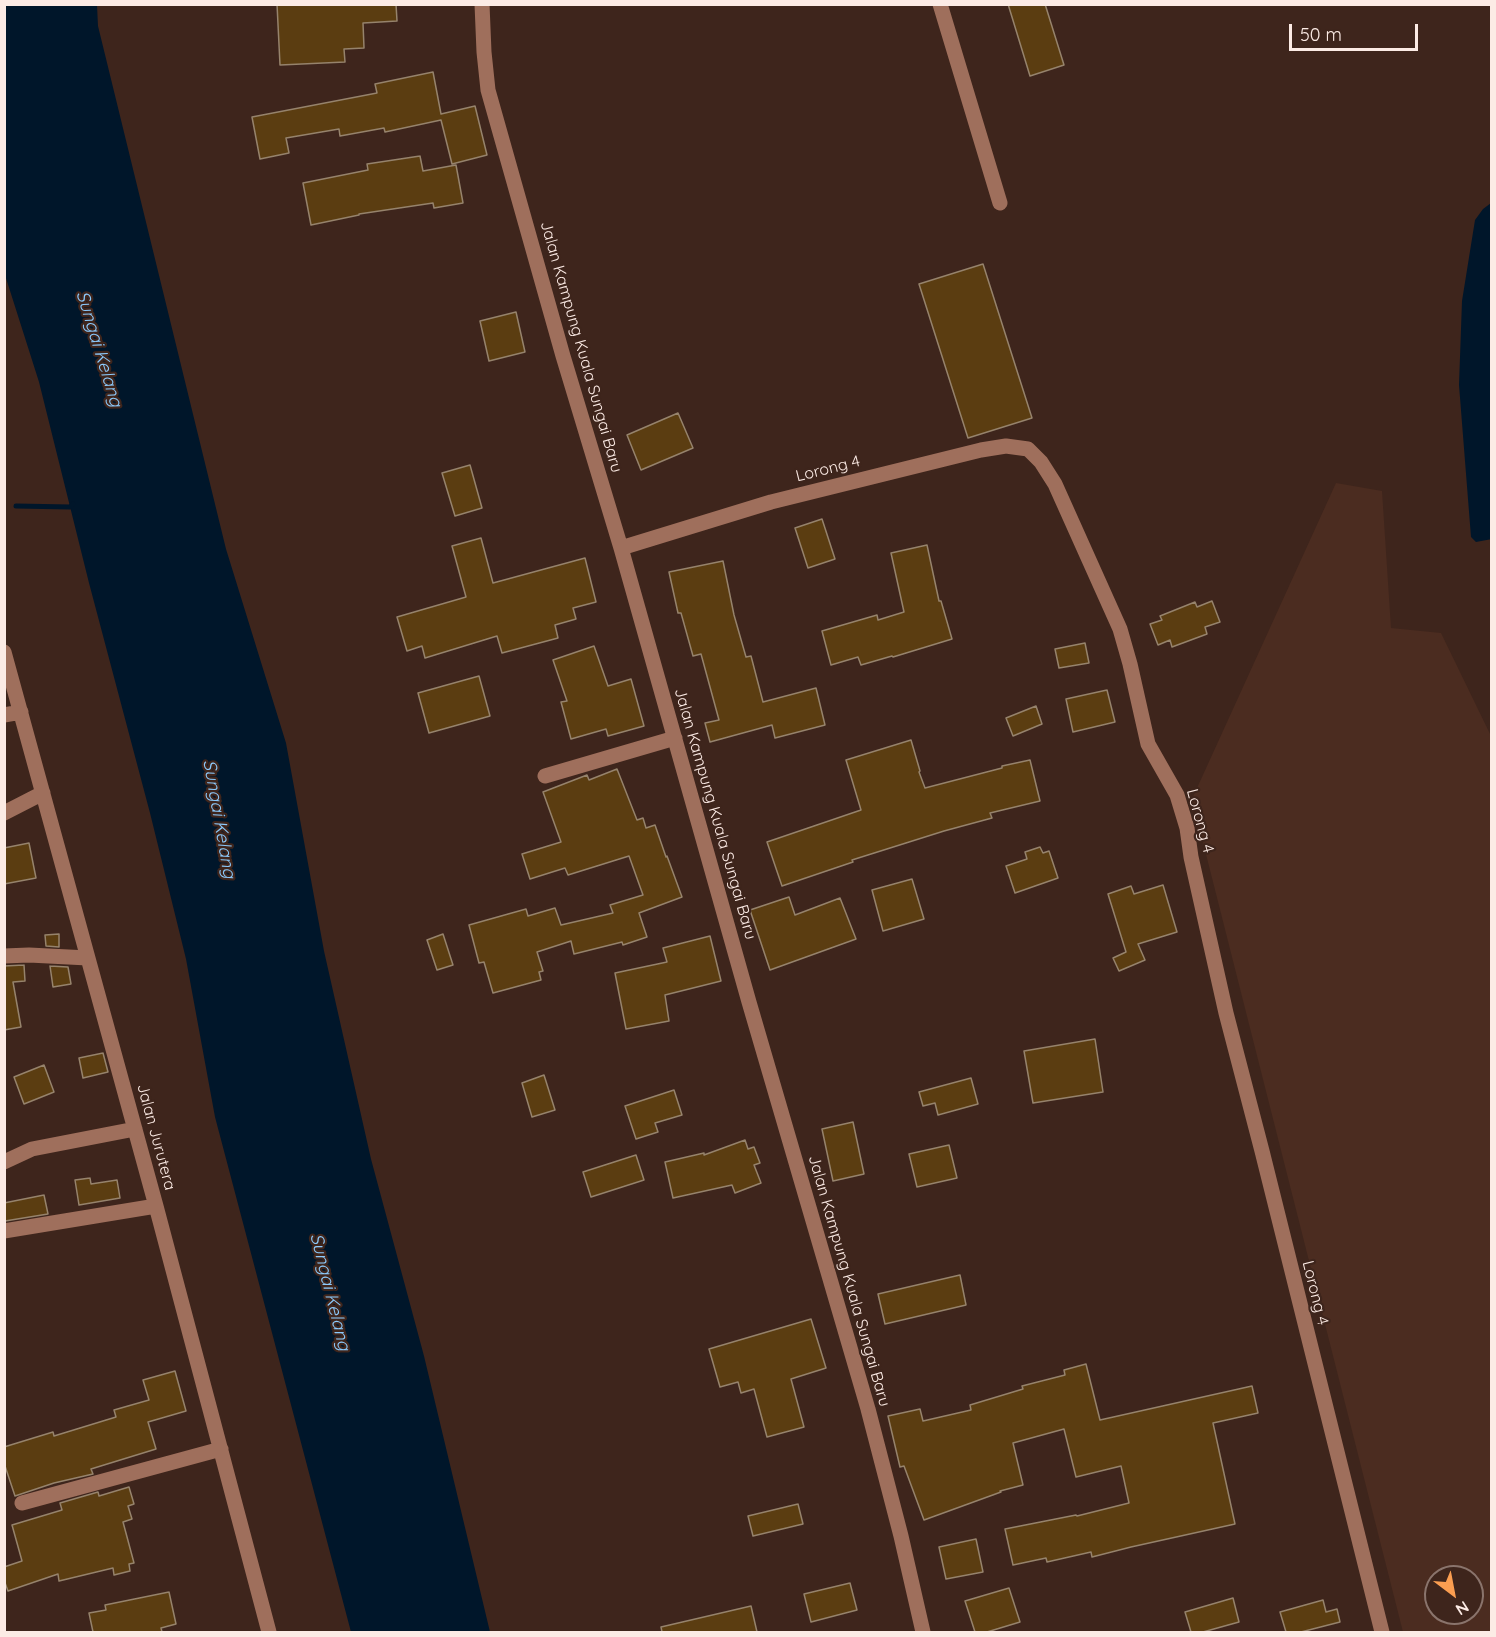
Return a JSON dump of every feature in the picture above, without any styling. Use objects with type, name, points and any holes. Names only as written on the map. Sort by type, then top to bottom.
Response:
[{"type":"street","name":"Jalan Kampung Kuala Sungai Baru","points":[[482,4],[488,90],[563,356],[621,548],[752,1013],[868,1409],[923,1632]]},
{"type":"street","points":[[940,4],[1000,203]]},
{"type":"street","name":"Lorong 4","points":[[621,548],[771,502],[981,450],[1006,446],[1028,449],[1041,462],[1055,484],[1120,629],[1148,744],[1177,795],[1184,817],[1226,1013],[1382,1632]]},
{"type":"street","name":"Jalan Jurutera","points":[[6,659],[156,1206],[269,1632]]},
{"type":"street","points":[[4,715],[21,712]]},
{"type":"street","points":[[545,776],[675,738]]},
{"type":"street","points":[[4,813],[43,793]]},
{"type":"street","points":[[4,956],[88,958]]},
{"type":"street","points":[[4,1161],[32,1149],[135,1129]]},
{"type":"street","points":[[4,1231],[156,1206]]},
{"type":"street","points":[[22,1503],[220,1449]]},
{"type":"shaded area","points":[[1336,483],[1382,491],[1391,628],[1441,633],[1491,736],[1491,1632],[1403,1632],[1192,799]]},
{"type":"water","name":"Sungai Kelang","points":[[4,5],[97,5],[98,26],[226,549],[286,743],[324,951],[371,1159],[424,1356],[490,1632],[351,1632],[215,1117],[186,959],[150,813],[39,382],[5,275]]},
{"type":"water","points":[[1491,203],[1492,539],[1476,542],[1471,537],[1459,385],[1462,301],[1475,220]]},
{"type":"building","points":[[277,4],[396,4],[397,21],[363,23],[364,48],[344,49],[345,62],[280,65]]},
{"type":"building","points":[[1008,4],[1045,4],[1064,65],[1030,76]]},
{"type":"building","points":[[433,72],[441,114],[475,106],[487,155],[452,164],[441,120],[385,132],[384,128],[340,136],[339,129],[286,138],[289,153],[260,159],[252,117],[377,93],[375,84]]},
{"type":"building","points":[[420,156],[423,171],[456,165],[463,203],[434,208],[433,203],[359,214],[311,225],[303,183],[368,170],[367,164]]},
{"type":"building","points":[[983,264],[1032,418],[968,438],[919,284]]},
{"type":"building","points":[[516,312],[525,352],[489,361],[480,321]]},
{"type":"building","points":[[678,413],[693,448],[641,470],[627,435]]},
{"type":"building","points":[[470,465],[482,508],[455,516],[442,473]]},
{"type":"building","points":[[822,519],[835,559],[808,568],[795,528]]},
{"type":"building","points":[[481,538],[493,583],[585,558],[596,602],[573,608],[576,619],[555,625],[558,638],[502,653],[497,636],[425,658],[422,646],[407,651],[397,617],[466,597],[452,546]]},
{"type":"building","points":[[927,545],[939,601],[941,601],[952,639],[861,665],[858,657],[831,665],[822,631],[877,615],[878,620],[904,612],[891,553]]},
{"type":"building","points":[[723,561],[734,615],[746,657],[751,656],[763,702],[816,688],[825,725],[775,738],[772,725],[710,742],[705,723],[719,720],[701,654],[693,656],[681,613],[678,613],[669,572]]},
{"type":"building","points":[[1212,601],[1220,622],[1205,627],[1207,634],[1172,647],[1170,640],[1158,645],[1150,624],[1162,620],[1160,616],[1195,602],[1197,607]]},
{"type":"building","points":[[1085,643],[1089,663],[1059,668],[1055,649]]},
{"type":"building","points":[[594,646],[608,686],[631,679],[644,726],[608,736],[606,729],[571,739],[561,702],[567,701],[553,660]]},
{"type":"building","points":[[479,676],[490,716],[429,733],[418,693]]},
{"type":"building","points":[[1107,690],[1115,722],[1073,732],[1066,699]]},
{"type":"building","points":[[1036,706],[1042,724],[1013,736],[1006,718]]},
{"type":"building","points":[[911,740],[925,788],[1030,760],[1040,801],[990,813],[992,818],[852,860],[853,862],[782,886],[767,842],[861,810],[846,760]]},
{"type":"building","points":[[617,769],[637,820],[643,818],[646,828],[655,825],[682,897],[639,913],[647,937],[623,945],[622,942],[574,954],[571,941],[537,952],[543,971],[539,972],[541,980],[493,993],[484,962],[479,963],[469,925],[526,909],[528,916],[555,908],[561,925],[613,913],[610,905],[643,895],[629,856],[568,875],[565,868],[530,879],[522,854],[561,842],[543,792],[587,775],[589,780]]},
{"type":"building","points":[[29,843],[36,878],[4,884],[4,848]]},
{"type":"building","points":[[1040,847],[1043,853],[1049,851],[1058,878],[1015,893],[1006,866],[1027,859],[1025,852]]},
{"type":"building","points":[[912,879],[924,919],[883,931],[872,890]]},
{"type":"building","points":[[1163,885],[1177,932],[1138,944],[1145,960],[1119,971],[1113,958],[1126,952],[1108,894],[1131,886],[1134,894]]},
{"type":"building","points":[[789,897],[795,915],[840,898],[856,939],[770,970],[750,910]]},
{"type":"building","points":[[59,934],[59,947],[46,946],[45,935]]},
{"type":"building","points":[[443,934],[453,965],[437,970],[427,940]]},
{"type":"building","points":[[710,936],[721,981],[665,995],[669,1021],[626,1029],[615,973],[667,962],[663,948]]},
{"type":"building","points":[[24,965],[25,981],[13,982],[21,1027],[4,1030],[4,966]]},
{"type":"building","points":[[50,966],[68,967],[71,984],[53,987]]},
{"type":"building","points":[[1095,1039],[1103,1092],[1033,1103],[1024,1051]]},
{"type":"building","points":[[103,1053],[108,1072],[83,1078],[79,1058]]},
{"type":"building","points":[[44,1065],[54,1092],[24,1104],[14,1077]]},
{"type":"building","points":[[544,1075],[555,1110],[532,1117],[522,1083]]},
{"type":"building","points":[[971,1078],[978,1104],[938,1115],[935,1103],[923,1106],[919,1092]]},
{"type":"building","points":[[674,1090],[682,1115],[655,1123],[658,1132],[636,1139],[625,1106]]},
{"type":"building","points":[[853,1122],[864,1174],[833,1181],[822,1129]]},
{"type":"building","points":[[745,1140],[748,1149],[754,1147],[760,1163],[754,1165],[761,1183],[735,1193],[732,1185],[673,1198],[665,1162],[704,1153],[704,1155]]},
{"type":"building","points":[[949,1145],[957,1178],[917,1187],[909,1154]]},
{"type":"building","points":[[636,1155],[644,1180],[591,1197],[583,1172]]},
{"type":"building","points":[[90,1178],[91,1184],[117,1180],[120,1198],[79,1205],[75,1180]]},
{"type":"building","points":[[44,1195],[48,1214],[5,1221],[4,1203]]},
{"type":"building","points":[[960,1275],[966,1305],[885,1324],[878,1294]]},
{"type":"building","points":[[811,1319],[826,1368],[791,1379],[804,1427],[767,1437],[754,1389],[741,1393],[738,1382],[720,1387],[709,1349]]},
{"type":"building","points":[[1086,1364],[1100,1420],[1252,1386],[1258,1413],[1213,1423],[1235,1524],[1092,1557],[1091,1552],[1047,1562],[1046,1558],[1013,1565],[1005,1529],[1077,1516],[1129,1503],[1121,1466],[1076,1477],[1064,1429],[1013,1443],[1023,1485],[1000,1491],[924,1520],[904,1466],[900,1467],[888,1416],[920,1409],[923,1421],[971,1410],[970,1405],[1023,1389],[1022,1386],[1065,1375],[1064,1370]]},
{"type":"building","points":[[175,1371],[186,1411],[148,1422],[156,1449],[91,1469],[93,1474],[54,1483],[15,1496],[4,1463],[4,1447],[53,1432],[54,1436],[116,1417],[114,1410],[149,1400],[143,1380]]},
{"type":"building","points":[[129,1487],[134,1504],[128,1506],[132,1519],[123,1522],[134,1563],[129,1564],[130,1571],[114,1575],[113,1568],[59,1581],[58,1574],[8,1591],[4,1580],[4,1567],[22,1561],[12,1525],[62,1510],[60,1503],[98,1492],[99,1496]]},
{"type":"building","points":[[798,1504],[803,1524],[753,1536],[748,1516]]},
{"type":"building","points":[[976,1539],[983,1572],[946,1579],[939,1547]]},
{"type":"building","points":[[850,1583],[857,1610],[811,1622],[804,1594]]},
{"type":"building","points":[[1009,1588],[1020,1622],[987,1632],[975,1632],[965,1601]]},
{"type":"building","points":[[169,1592],[176,1624],[161,1628],[162,1632],[93,1632],[89,1613],[106,1610],[105,1605]]},
{"type":"building","points":[[1233,1598],[1239,1622],[1203,1632],[1191,1632],[1185,1612]]},
{"type":"building","points":[[1323,1600],[1326,1612],[1337,1609],[1340,1622],[1301,1632],[1286,1632],[1280,1612]]},
{"type":"building","points":[[751,1606],[757,1632],[662,1632],[661,1627]]},
{"type":"waterway","points":[[16,506],[70,507],[73,504]]}]
